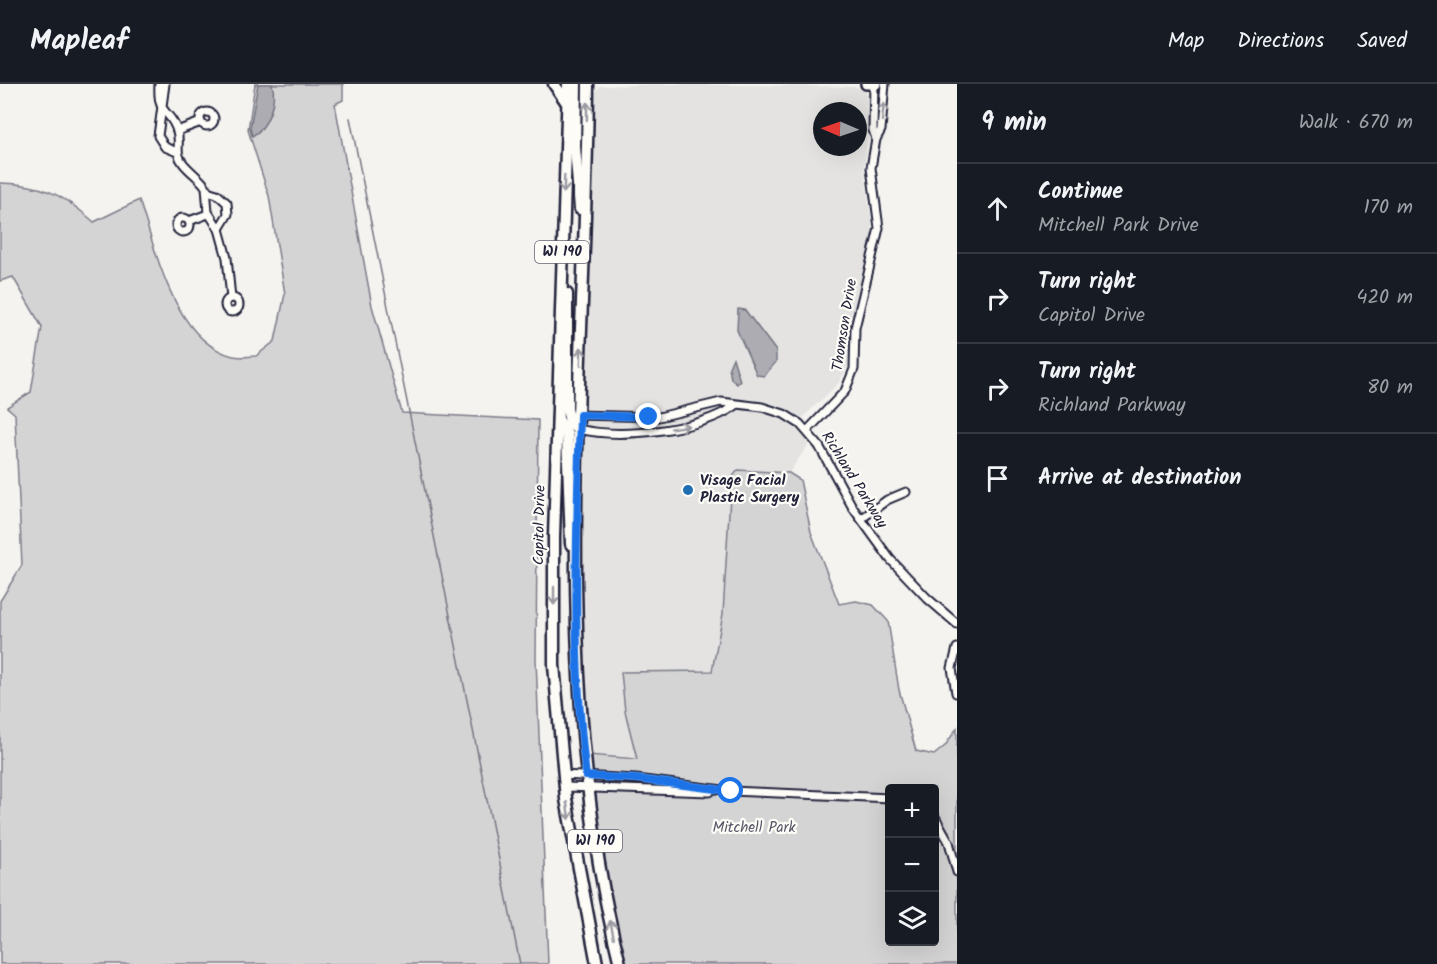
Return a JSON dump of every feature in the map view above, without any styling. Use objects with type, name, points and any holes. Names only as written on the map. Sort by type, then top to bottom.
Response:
[{"type":"main road","points":[[554,84],[567,103]]},
{"type":"main road","name":"WI 190","points":[[568,84],[563,234],[568,306],[569,417],[579,430],[577,677],[587,782],[600,874],[620,964]]},
{"type":"main road","points":[[576,84],[575,156],[584,240]]},
{"type":"main road","name":"Capitol Drive","points":[[588,84],[584,240],[554,641],[564,781],[576,860],[597,964]]},
{"type":"main road","points":[[569,417],[567,434],[570,541],[576,579]]},
{"type":"street","points":[[159,84],[158,98],[162,111],[177,131],[177,152],[182,162],[203,183],[207,191],[208,214],[219,229],[226,258],[231,298]]},
{"type":"street","points":[[165,84],[158,136],[165,147],[177,152]]},
{"type":"street","points":[[866,84],[875,84]]},
{"type":"street","name":"Thomson Drive","points":[[875,84],[873,130],[876,139]]},
{"type":"street","name":"Thomson Drive","points":[[807,431],[845,391],[854,369],[855,328],[879,228],[871,168],[876,139],[881,130],[885,84]]},
{"type":"street","points":[[177,131],[201,122]]},
{"type":"street","points":[[207,191],[217,194],[227,203],[228,214],[219,229]]},
{"type":"street","points":[[189,221],[208,214]]},
{"type":"street","name":"Richland Parkway","points":[[569,417],[659,417],[721,402],[735,406],[753,406],[773,410],[791,419],[807,431],[819,446],[861,519],[908,579],[957,624]]},
{"type":"street","name":"Richland Parkway","points":[[569,417],[579,430],[615,432],[659,430],[703,421],[735,406]]},
{"type":"street","points":[[659,417],[659,430]]},
{"type":"street","points":[[861,519],[887,500],[906,492]]},
{"type":"street","points":[[956,693],[952,668],[957,648]]},
{"type":"street","points":[[564,781],[636,779],[731,791]]},
{"type":"street","points":[[564,781],[684,792],[731,791],[885,798]]},
{"type":"street","points":[[939,824],[949,842],[957,872]]},
{"type":"shaded area","points":[[258,84],[272,84],[273,98],[267,121],[252,136],[250,128]]},
{"type":"shaded area","points":[[674,84],[856,87],[866,92],[870,102],[867,143],[867,102],[813,102],[813,156],[866,156],[864,169],[874,238],[856,303],[849,364],[838,384],[794,426],[810,442],[789,473],[738,470],[723,614],[712,671],[621,672],[625,711],[637,759],[588,755],[582,688],[580,558],[594,95],[600,86]]},
{"type":"shaded area","points":[[738,309],[745,310],[776,351],[776,362],[764,376],[757,375],[737,330]]},
{"type":"shaded area","points":[[733,358],[740,381],[737,384],[731,379],[729,367]]},
{"type":"green space","points":[[255,84],[343,84],[343,100],[335,104],[372,306],[402,413],[538,420],[536,659],[548,964],[0,964],[0,601],[22,565],[15,414],[7,407],[31,392],[42,327],[13,277],[0,281],[0,183],[40,188],[51,192],[72,204],[94,222],[139,200],[170,291],[196,332],[213,347],[233,356],[256,356],[275,341],[285,294],[269,196],[248,130]]},
{"type":"green space","name":"Mitchell Park","points":[[738,470],[789,473],[800,480],[811,532],[839,604],[856,601],[873,605],[888,621],[899,690],[916,751],[934,755],[945,746],[957,728],[957,964],[625,964],[606,881],[588,755],[637,759],[625,711],[621,672],[712,671],[723,614],[731,479]]},
{"type":"waterway","points":[[350,118],[520,964]]},
{"type":"place","name":"Visage Facial Plastic Surgery","points":[[688,490]]},
{"type":"route","points":[[649,417],[580,415],[576,622],[578,700],[586,776],[636,779],[731,791]]}]
